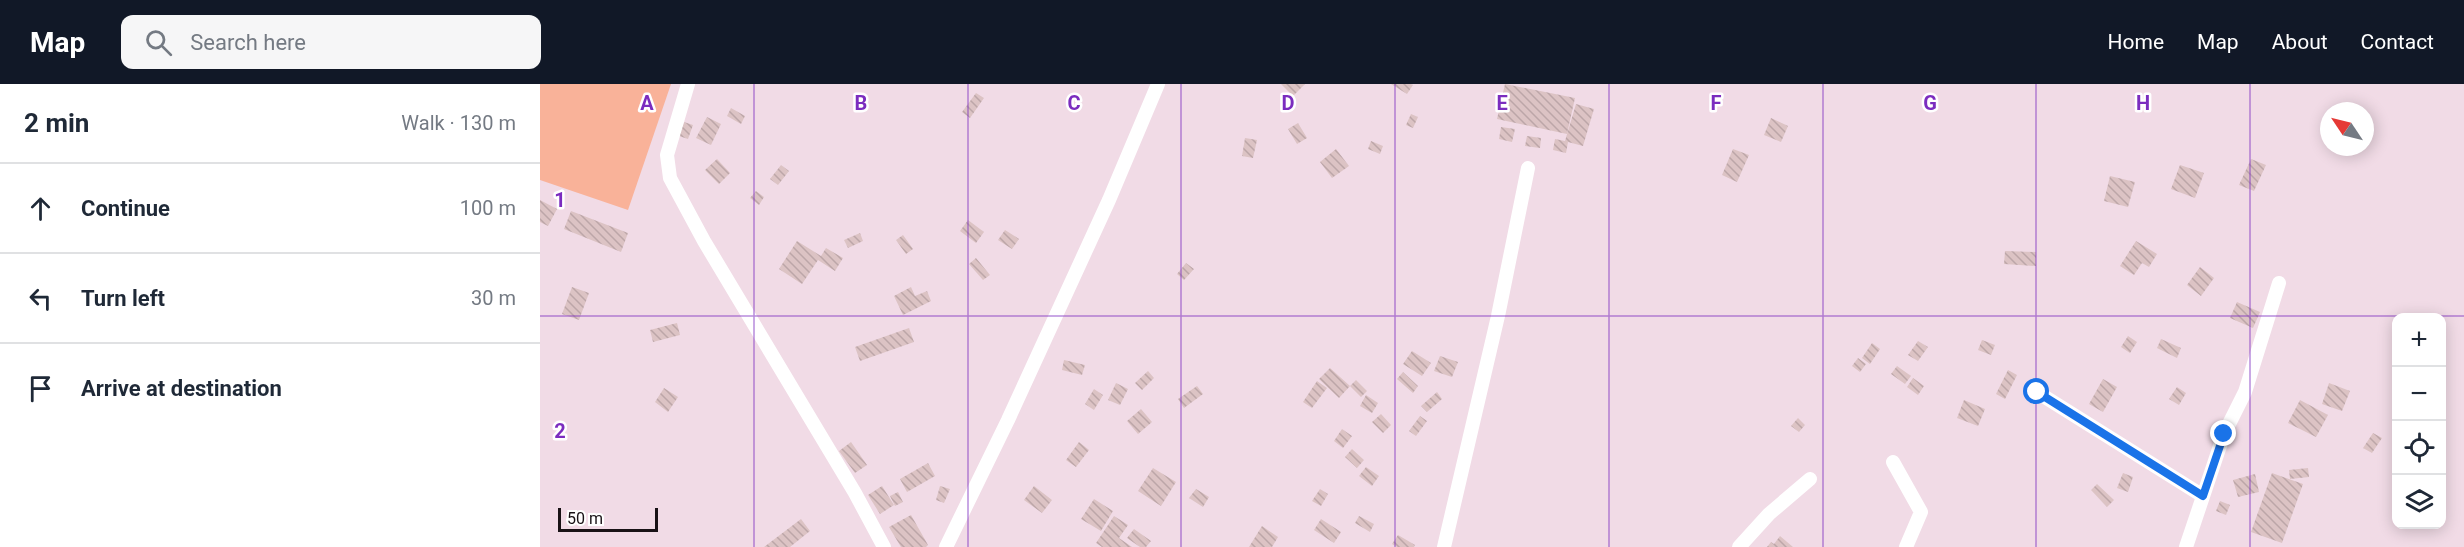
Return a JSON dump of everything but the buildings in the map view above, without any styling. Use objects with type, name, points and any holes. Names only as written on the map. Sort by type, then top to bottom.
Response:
[{"type":"street","points":[[688,84],[667,155],[670,178],[704,241],[855,493],[884,547]]},
{"type":"street","points":[[946,547],[1008,420],[1109,200],[1158,84]]},
{"type":"street","points":[[1444,547],[1498,316],[1528,168]]},
{"type":"street","points":[[2186,547],[2224,434],[2245,392],[2279,283]]},
{"type":"street","points":[[2037,392],[2203,496]]},
{"type":"street","points":[[1893,462],[1921,512],[1906,547]]},
{"type":"street","points":[[1739,547],[1769,514],[1810,479]]},
{"type":"shaded area","points":[[540,84],[671,84],[628,210],[540,180]]},
{"type":"route","points":[[2037,392],[2203,496],[2224,434]]}]
